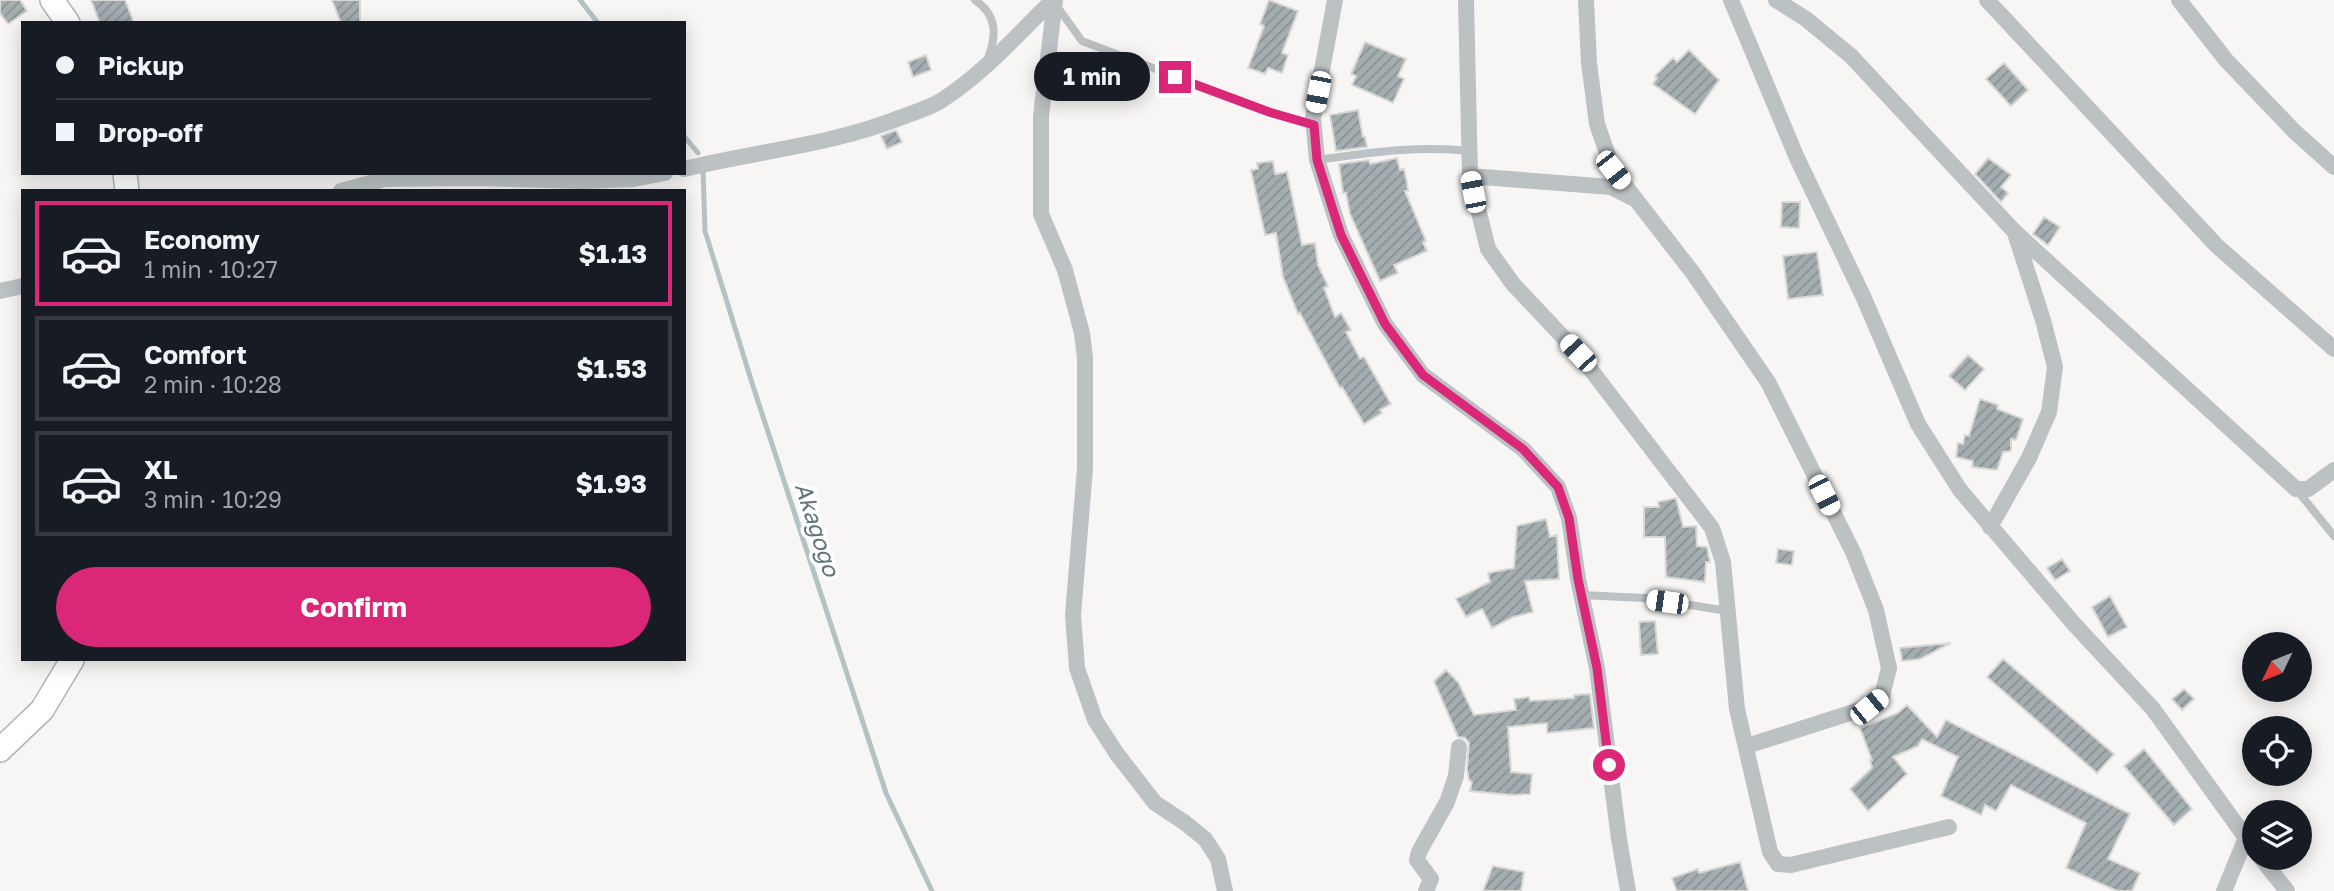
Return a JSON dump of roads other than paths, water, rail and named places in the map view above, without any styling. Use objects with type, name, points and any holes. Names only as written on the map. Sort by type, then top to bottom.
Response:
[{"type":"main road","points":[[52,0],[67,21]]},
{"type":"main road","points":[[0,750],[42,710],[71,661]]},
{"type":"street","points":[[1335,0],[1313,118],[1317,160],[1341,235],[1385,324],[1423,375],[1523,449],[1558,487],[1569,518],[1581,594],[1597,668],[1628,891]]},
{"type":"street","points":[[1466,0],[1470,176],[1488,249],[1513,284],[1578,353],[1712,528],[1723,562],[1737,709],[1770,852],[1778,864],[1791,865],[1949,827]]},
{"type":"street","points":[[1586,0],[1589,63],[1597,124],[1613,170],[1693,273],[1768,382],[1853,552],[1876,610],[1889,668],[1882,696],[1869,707],[1746,746]]},
{"type":"street","points":[[1731,0],[1797,158],[1863,296],[1918,424],[1960,490],[2074,624],[2153,709],[2242,832]]},
{"type":"street","points":[[1776,0],[1806,19],[1851,56],[2014,231],[2296,489],[2308,489],[2334,470]]},
{"type":"street","points":[[1987,0],[2217,246],[2334,349]]},
{"type":"street","points":[[2179,0],[2225,60],[2295,132],[2334,167]]},
{"type":"street","points":[[686,168],[713,160],[822,142],[889,122],[940,102],[1054,1]]},
{"type":"street","points":[[1054,1],[1041,116],[1041,214],[1065,270],[1083,332],[1085,468],[1073,615],[1077,668],[1096,720],[1117,754],[1155,803],[1205,839],[1218,859],[1225,891]]},
{"type":"street","points":[[1611,187],[1613,170]]},
{"type":"street","points":[[348,189],[385,179],[583,181],[634,179],[655,175]]},
{"type":"street","points":[[1470,176],[1611,187],[1635,199]]},
{"type":"street","points":[[1990,527],[2029,458],[2049,412],[2055,367],[2014,231]]},
{"type":"street","points":[[0,291],[21,286]]},
{"type":"street","points":[[1426,891],[1431,879],[1418,860],[1419,852],[1447,802],[1456,776],[1459,747]]},
{"type":"street","points":[[2224,891],[2242,858]]},
{"type":"street","points":[[2270,870],[2287,891]]},
{"type":"lane","points":[[975,0],[986,7],[993,22],[994,43],[986,64]]},
{"type":"lane","points":[[1054,1],[1082,41],[1255,108],[1314,125]]},
{"type":"lane","points":[[1317,160],[1394,150],[1448,148],[1469,151]]},
{"type":"lane","points":[[2296,489],[2334,536]]},
{"type":"lane","points":[[1581,594],[1646,598],[1729,611]]},
{"type":"waterway","name":"Akagogo","points":[[580,0],[596,21]]},
{"type":"waterway","name":"Akagogo","points":[[686,138],[698,153]]},
{"type":"waterway","name":"Akagogo","points":[[703,169],[705,231],[753,386],[886,793],[932,891]]}]
